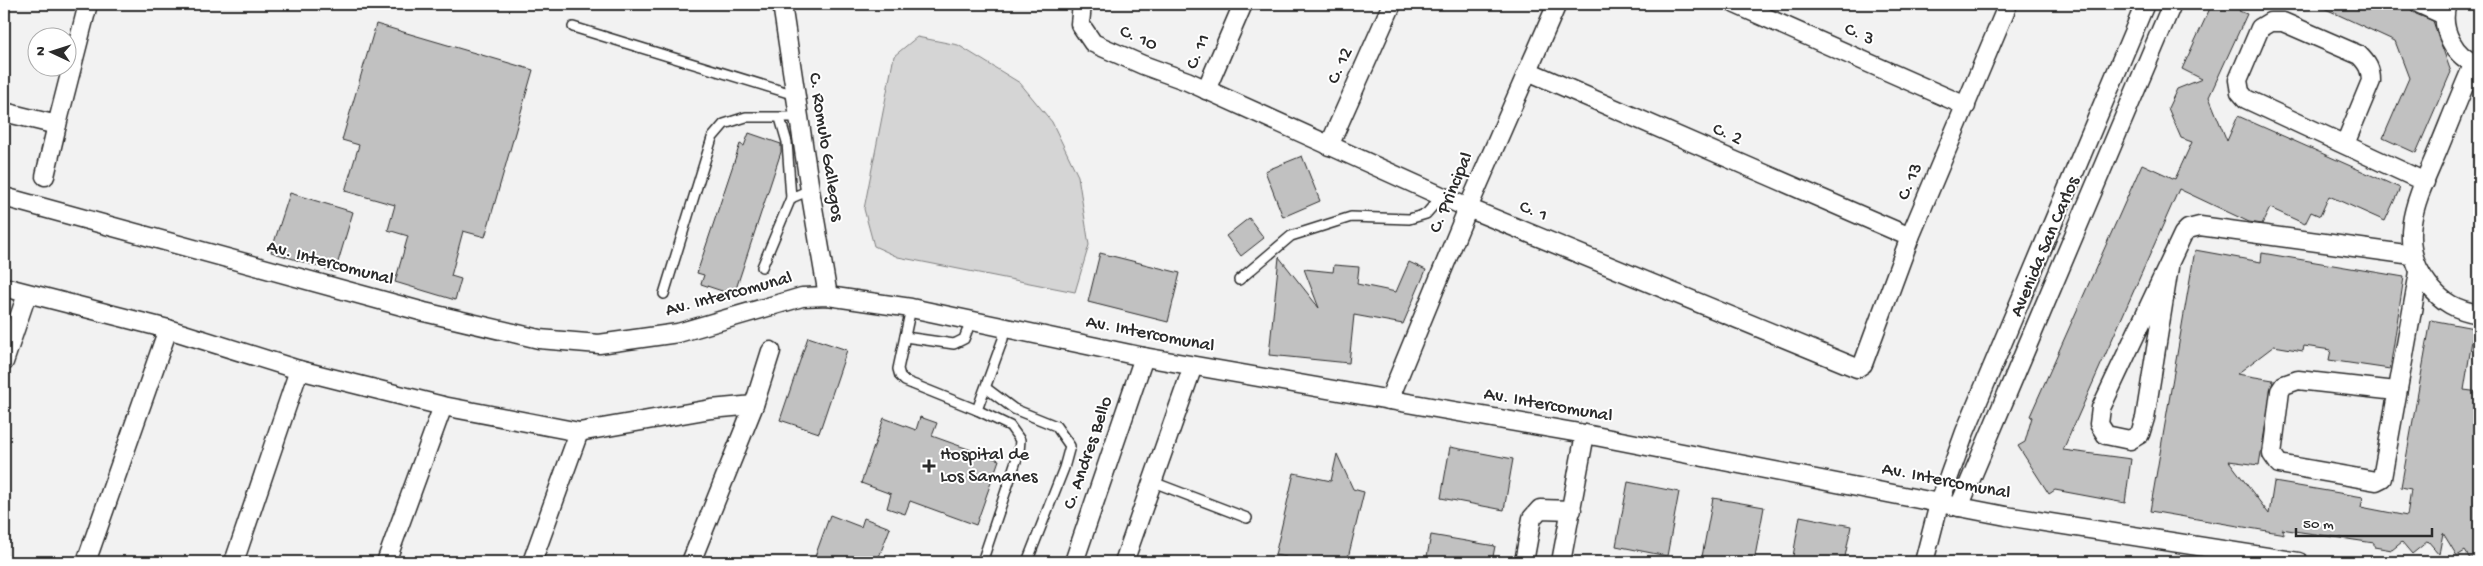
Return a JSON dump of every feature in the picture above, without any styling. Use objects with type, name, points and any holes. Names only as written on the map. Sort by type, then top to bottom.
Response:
[{"type":"street","points":[[45,176],[88,4]]},
{"type":"street","name":"C. Romulo Gallegos","points":[[782,4],[828,296]]},
{"type":"street","name":"C. 10","points":[[1082,4],[1080,24],[1093,43],[1143,66],[1206,90]]},
{"type":"street","name":"C. 11","points":[[1206,90],[1243,4]]},
{"type":"street","name":"C. 12","points":[[1329,146],[1392,4]]},
{"type":"street","name":"C. Principal","points":[[1389,400],[1468,208],[1557,4]]},
{"type":"street","name":"C. 3","points":[[1735,4],[1966,106]]},
{"type":"street","name":"C. 13","points":[[1848,366],[1857,368],[1863,364],[1910,237],[2008,4]]},
{"type":"street","name":"Avenida San Carlos","points":[[1924,562],[1939,504],[1964,432],[2145,4]]},
{"type":"street","name":"Avenida San Carlos","points":[[1959,507],[2172,4]]},
{"type":"street","points":[[2420,4],[2445,10],[2449,39],[2459,54],[2476,64],[2415,204],[2412,221],[2412,255],[2418,272],[2438,297],[2451,306],[2479,314]]},
{"type":"street","points":[[2345,144],[2371,81],[2371,71],[2366,62],[2358,55],[2283,22],[2270,22],[2260,28],[2238,80],[2240,92],[2246,99],[2424,182]]},
{"type":"street","name":"C. 2","points":[[1528,71],[1910,237]]},
{"type":"street","name":"C. 1","points":[[1206,90],[1468,208],[1848,366]]},
{"type":"street","points":[[4,112],[57,125]]},
{"type":"street","name":"Av. Intercomunal","points":[[4,197],[424,312],[539,339],[599,344],[678,333],[802,297],[828,296],[912,308],[1144,357],[1585,434],[1939,504],[2299,562]]},
{"type":"street","points":[[2169,267],[2145,418],[2140,434],[2130,440],[2106,435],[2099,424],[2101,408],[2183,234],[2188,230],[2200,226],[2412,255]]},
{"type":"street","points":[[2396,391],[2298,380],[2284,385],[2280,391],[2274,436],[2272,454],[2275,460],[2280,464],[2379,480],[2382,478],[2418,272]]},
{"type":"street","points":[[4,287],[168,329],[299,370],[443,406],[579,432],[711,409],[754,405]]},
{"type":"street","points":[[4,362],[27,294]]},
{"type":"street","points":[[86,562],[168,329]]},
{"type":"street","points":[[691,562],[754,405],[771,351]]},
{"type":"street","name":"C. Andres Bello","points":[[1074,562],[1144,357]]},
{"type":"street","points":[[1124,562],[1154,482],[1193,366]]},
{"type":"street","points":[[234,562],[299,370]]},
{"type":"street","points":[[386,562],[443,406]]},
{"type":"street","points":[[532,562],[579,432]]},
{"type":"street","points":[[1561,562],[1585,434]]},
{"type":"street","points":[[1524,562],[1532,518],[1540,510],[1572,510]]},
{"type":"lane","points":[[572,27],[795,95]]},
{"type":"lane","points":[[664,294],[712,138],[724,124],[746,117],[800,117]]},
{"type":"lane","points":[[762,267],[790,198],[787,142],[780,118]]},
{"type":"lane","points":[[790,198],[810,190]]},
{"type":"lane","points":[[1239,280],[1290,236],[1351,217],[1409,219],[1426,214],[1442,196]]},
{"type":"lane","points":[[912,308],[898,369],[904,381],[977,410],[1014,429],[1020,440],[1021,447],[982,562]]},
{"type":"lane","points":[[905,337],[954,344],[964,339],[971,321]]},
{"type":"lane","points":[[977,410],[986,388],[1004,328]]},
{"type":"lane","points":[[986,388],[1014,409],[1056,426],[1070,446],[1064,468],[1027,562]]},
{"type":"lane","points":[[1154,482],[1247,518]]},
{"type":"shaded area","points":[[917,37],[958,45],[1020,83],[1052,122],[1078,176],[1089,245],[1075,292],[898,257],[874,246],[864,209],[894,56]]},
{"type":"building","points":[[2212,4],[2243,4],[2239,11],[2247,14],[2209,97],[2227,141],[2238,116],[2400,188],[2385,221],[2329,196],[2320,216],[2311,212],[2305,224],[2270,208],[2262,224],[2249,222],[2179,189],[2063,450],[2131,459],[2125,503],[2055,490],[2049,494],[2018,446],[2025,442],[2032,417],[2030,416],[2142,164],[2175,179],[2192,142],[2181,138],[2168,108],[2177,89],[2202,79],[2182,69]]},
{"type":"building","points":[[2315,4],[2404,4],[2416,14],[2433,21],[2451,72],[2416,153],[2383,138],[2409,78],[2395,41]]},
{"type":"building","points":[[376,24],[533,70],[485,237],[463,231],[451,276],[461,279],[455,300],[395,282],[408,236],[388,230],[395,205],[345,191],[359,145],[342,140]]},
{"type":"building","points":[[749,133],[781,144],[781,152],[734,295],[701,284],[704,275],[697,273],[740,144],[744,146]]},
{"type":"building","points":[[1302,156],[1320,201],[1283,217],[1265,171]]},
{"type":"building","points":[[290,193],[353,212],[335,272],[271,252]]},
{"type":"building","points":[[1249,218],[1264,238],[1241,256],[1226,236]]},
{"type":"building","points":[[2195,250],[2261,262],[2262,253],[2404,277],[2390,369],[2329,360],[2331,350],[2304,346],[2303,351],[2274,346],[2237,374],[2273,380],[2259,465],[2229,461],[2269,514],[2274,482],[2363,497],[2361,507],[2407,516],[2411,489],[2401,487],[2431,320],[2474,328],[2464,390],[2479,392],[2479,562],[2472,562],[2465,551],[2457,556],[2443,533],[2439,554],[2428,541],[2412,554],[2402,542],[2392,550],[2374,547],[2374,543],[2281,529],[2285,534],[2150,511]]},
{"type":"building","points":[[1100,253],[1180,273],[1168,322],[1088,302]]},
{"type":"building","points":[[1279,257],[1319,308],[1304,269],[1333,272],[1334,265],[1359,267],[1357,284],[1396,292],[1409,262],[1426,270],[1403,324],[1354,315],[1349,363],[1269,355]]},
{"type":"building","points":[[808,337],[847,350],[819,433],[780,420]]},
{"type":"building","points":[[920,417],[937,423],[932,436],[999,460],[976,525],[910,501],[905,514],[887,508],[891,494],[861,483],[884,418],[916,430]]},
{"type":"building","points":[[1450,447],[1513,459],[1504,510],[1441,498]]},
{"type":"building","points":[[1337,454],[1353,489],[1364,492],[1347,562],[1285,562],[1286,557],[1275,555],[1294,473],[1331,481]]},
{"type":"building","points":[[1628,482],[1679,492],[1667,556],[1616,546]]},
{"type":"building","points":[[1713,498],[1764,507],[1754,562],[1701,562]]},
{"type":"building","points":[[830,515],[861,527],[864,518],[890,528],[877,562],[813,562]]},
{"type":"building","points":[[1800,516],[1851,526],[1844,562],[1792,562]]},
{"type":"building","points":[[1431,535],[1495,546],[1492,562],[1426,562]]},
{"type":"place","name":"Hospital de Los Samanes","points":[[929,466]]}]
